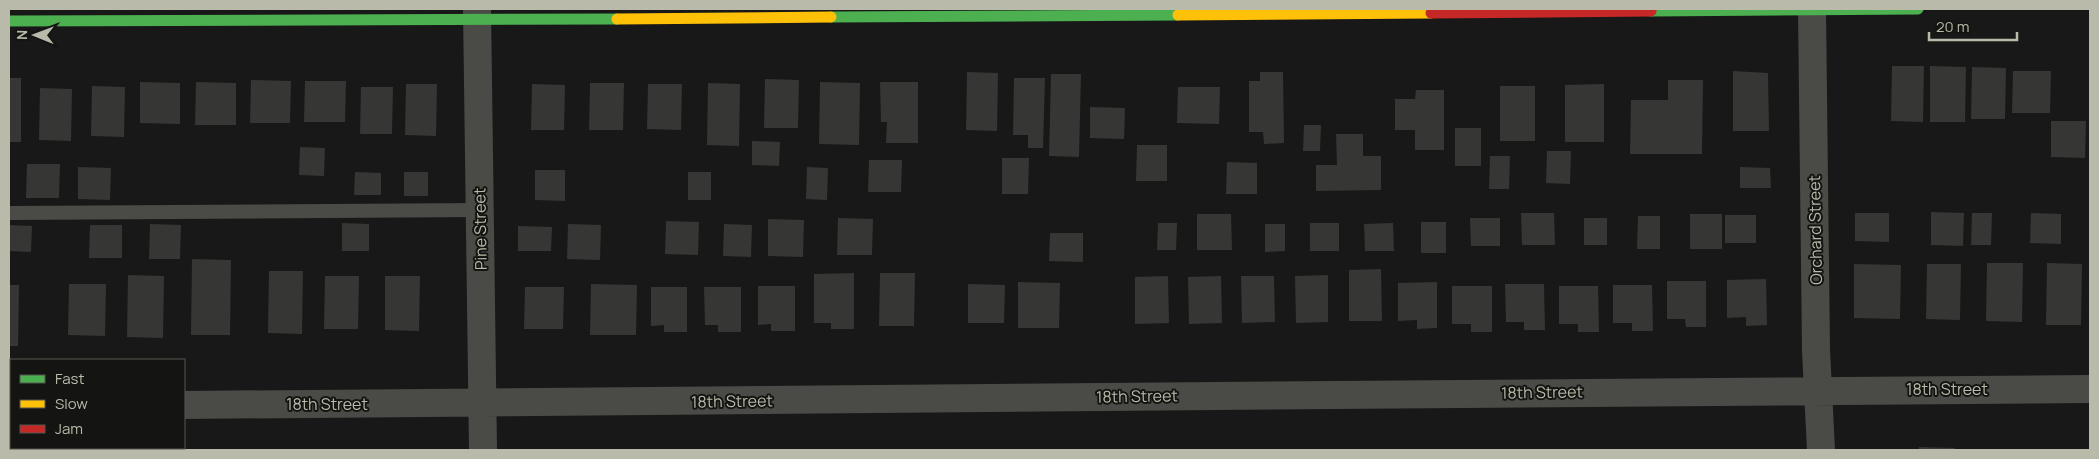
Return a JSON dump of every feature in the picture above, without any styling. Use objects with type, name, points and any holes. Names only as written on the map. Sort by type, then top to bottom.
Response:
[{"type":"street","name":"Orchard Street","points":[[1812,9],[1816,350],[1821,450]]},
{"type":"street","points":[[9,21],[477,15],[1918,9]]},
{"type":"street","name":"Pine Street","points":[[477,15],[483,450]]},
{"type":"street","name":"18th Street","points":[[185,405],[1818,389],[2090,389]]},
{"type":"lane","points":[[9,213],[480,210]]},
{"type":"building","points":[[1892,66],[1924,66],[1923,122],[1891,121]]},
{"type":"building","points":[[1930,66],[1966,67],[1965,122],[1930,122]]},
{"type":"building","points":[[1972,67],[2006,68],[2005,119],[1971,119]]},
{"type":"building","points":[[1733,71],[1768,73],[1769,131],[1733,131]]},
{"type":"building","points":[[2013,71],[2051,71],[2050,113],[2012,113]]},
{"type":"building","points":[[967,72],[998,73],[997,131],[966,130]]},
{"type":"building","points":[[1260,72],[1283,72],[1284,143],[1264,144],[1263,132],[1249,132],[1249,81],[1260,81]]},
{"type":"building","points":[[1051,74],[1081,74],[1079,157],[1049,156]]},
{"type":"building","points":[[9,78],[21,78],[21,142],[9,142]]},
{"type":"building","points":[[1014,78],[1045,78],[1043,148],[1028,148],[1028,135],[1013,135]]},
{"type":"building","points":[[765,79],[799,80],[798,128],[764,128]]},
{"type":"building","points":[[251,80],[291,81],[290,123],[250,123]]},
{"type":"building","points":[[1668,80],[1703,80],[1702,154],[1630,154],[1631,100],[1668,100]]},
{"type":"building","points":[[305,81],[346,81],[345,122],[304,122]]},
{"type":"building","points":[[140,82],[180,83],[180,124],[140,123]]},
{"type":"building","points":[[196,82],[236,83],[236,125],[195,125]]},
{"type":"building","points":[[820,82],[860,83],[859,145],[819,144]]},
{"type":"building","points":[[880,82],[918,82],[918,143],[886,143],[887,122],[881,122]]},
{"type":"building","points":[[590,83],[624,83],[623,130],[589,130]]},
{"type":"building","points":[[708,83],[740,84],[739,146],[707,145]]},
{"type":"building","points":[[406,84],[437,84],[436,136],[405,135]]},
{"type":"building","points":[[532,84],[565,85],[564,130],[531,130]]},
{"type":"building","points":[[648,84],[682,84],[681,130],[647,129]]},
{"type":"building","points":[[1604,84],[1604,142],[1565,142],[1565,85]]},
{"type":"building","points":[[92,86],[125,87],[124,137],[91,136]]},
{"type":"building","points":[[1500,86],[1535,86],[1535,141],[1500,141]]},
{"type":"building","points":[[361,87],[393,87],[392,134],[360,134]]},
{"type":"building","points":[[1178,87],[1220,87],[1219,124],[1177,123]]},
{"type":"building","points":[[40,88],[72,89],[71,141],[39,140]]},
{"type":"building","points":[[1416,90],[1444,90],[1444,150],[1415,150],[1415,130],[1395,130],[1395,99],[1415,99]]},
{"type":"building","points":[[1090,107],[1125,108],[1124,139],[1090,138]]},
{"type":"building","points":[[2051,121],[2086,121],[2085,158],[2051,157]]},
{"type":"building","points":[[1304,125],[1321,125],[1320,151],[1303,151]]},
{"type":"building","points":[[1455,128],[1481,128],[1481,166],[1455,166]]},
{"type":"building","points":[[1336,134],[1363,134],[1363,156],[1381,156],[1381,190],[1316,191],[1316,165],[1337,165]]},
{"type":"building","points":[[752,141],[780,142],[779,166],[752,165]]},
{"type":"building","points":[[1137,145],[1167,145],[1167,181],[1136,181]]},
{"type":"building","points":[[300,147],[325,148],[324,176],[299,175]]},
{"type":"building","points":[[1547,151],[1571,151],[1570,184],[1546,183]]},
{"type":"building","points":[[1490,156],[1510,156],[1509,189],[1489,189]]},
{"type":"building","points":[[1002,158],[1029,158],[1028,194],[1002,194]]},
{"type":"building","points":[[869,160],[902,160],[901,192],[868,192]]},
{"type":"building","points":[[1227,162],[1257,163],[1257,194],[1226,194]]},
{"type":"building","points":[[27,164],[60,164],[59,198],[26,198]]},
{"type":"building","points":[[78,167],[111,168],[110,200],[78,199]]},
{"type":"building","points":[[807,167],[828,168],[827,200],[806,199]]},
{"type":"building","points":[[1740,167],[1770,168],[1771,188],[1740,188]]},
{"type":"building","points":[[535,170],[565,170],[565,201],[535,200]]},
{"type":"building","points":[[355,172],[381,173],[381,195],[354,195]]},
{"type":"building","points":[[404,172],[428,172],[428,196],[404,196]]},
{"type":"building","points":[[688,172],[711,172],[711,200],[688,200]]},
{"type":"building","points":[[1931,212],[1964,213],[1963,246],[1931,245]]},
{"type":"building","points":[[1521,213],[1554,213],[1555,245],[1522,245]]},
{"type":"building","points":[[1855,213],[1889,213],[1889,242],[1855,241]]},
{"type":"building","points":[[1972,213],[1992,213],[1991,245],[1971,245]]},
{"type":"building","points":[[2031,213],[2061,214],[2061,244],[2030,243]]},
{"type":"building","points":[[1197,214],[1231,214],[1232,250],[1197,250]]},
{"type":"building","points":[[1690,214],[1722,214],[1722,249],[1690,249]]},
{"type":"building","points":[[1725,215],[1756,215],[1756,243],[1725,243]]},
{"type":"building","points":[[1638,216],[1660,216],[1660,249],[1637,249]]},
{"type":"building","points":[[838,218],[873,219],[872,255],[837,255]]},
{"type":"building","points":[[1470,218],[1500,218],[1500,246],[1471,246]]},
{"type":"building","points":[[1584,218],[1607,218],[1607,245],[1584,245]]},
{"type":"building","points":[[768,219],[804,220],[803,257],[768,256]]},
{"type":"building","points":[[666,221],[699,222],[698,255],[665,254]]},
{"type":"building","points":[[1421,222],[1446,222],[1446,253],[1421,253]]},
{"type":"building","points":[[342,223],[369,224],[369,251],[342,251]]},
{"type":"building","points":[[1158,223],[1177,223],[1176,250],[1157,250]]},
{"type":"building","points":[[1310,223],[1339,223],[1339,251],[1310,251]]},
{"type":"building","points":[[1393,223],[1394,251],[1365,251],[1364,224]]},
{"type":"building","points":[[150,224],[181,225],[180,259],[149,259]]},
{"type":"building","points":[[568,224],[601,225],[600,260],[567,259]]},
{"type":"building","points":[[724,224],[752,225],[751,257],[723,256]]},
{"type":"building","points":[[1265,224],[1285,224],[1285,251],[1265,252]]},
{"type":"building","points":[[9,225],[32,226],[31,252],[9,251]]},
{"type":"building","points":[[90,225],[122,225],[122,258],[89,258]]},
{"type":"building","points":[[518,226],[552,227],[551,251],[518,251]]},
{"type":"building","points":[[1050,233],[1083,233],[1083,262],[1049,261]]},
{"type":"building","points":[[192,259],[231,260],[230,335],[191,335]]},
{"type":"building","points":[[1987,263],[2023,263],[2022,322],[1986,321]]},
{"type":"building","points":[[2047,263],[2082,264],[2081,325],[2046,325]]},
{"type":"building","points":[[1854,264],[1901,265],[1900,319],[1854,318]]},
{"type":"building","points":[[1927,264],[1961,264],[1960,320],[1926,319]]},
{"type":"building","points":[[1381,269],[1382,321],[1349,321],[1349,270]]},
{"type":"building","points":[[269,271],[303,271],[302,334],[268,333]]},
{"type":"building","points":[[854,273],[854,329],[831,329],[831,323],[814,323],[814,274]]},
{"type":"building","points":[[880,273],[915,273],[914,326],[879,326]]},
{"type":"building","points":[[128,275],[164,276],[163,338],[127,337]]},
{"type":"building","points":[[1328,275],[1328,322],[1296,323],[1295,276]]},
{"type":"building","points":[[325,276],[359,276],[358,329],[324,329]]},
{"type":"building","points":[[385,276],[420,276],[419,331],[385,330]]},
{"type":"building","points":[[1168,276],[1169,323],[1135,324],[1135,277]]},
{"type":"building","points":[[1221,276],[1222,323],[1189,324],[1188,277]]},
{"type":"building","points":[[1241,276],[1274,276],[1275,322],[1242,323]]},
{"type":"building","points":[[1766,279],[1767,325],[1746,326],[1746,317],[1727,318],[1727,280]]},
{"type":"building","points":[[1667,281],[1706,281],[1706,327],[1686,327],[1685,319],[1667,319]]},
{"type":"building","points":[[1018,282],[1060,283],[1059,328],[1018,328]]},
{"type":"building","points":[[1437,282],[1437,328],[1417,329],[1417,320],[1398,321],[1398,283]]},
{"type":"building","points":[[69,284],[106,284],[105,336],[68,335]]},
{"type":"building","points":[[591,284],[637,285],[636,335],[590,335]]},
{"type":"building","points":[[968,284],[1005,285],[1004,323],[968,323]]},
{"type":"building","points":[[1505,284],[1544,284],[1545,330],[1524,330],[1524,322],[1506,322]]},
{"type":"building","points":[[9,285],[19,285],[18,346],[9,346]]},
{"type":"building","points":[[1613,285],[1652,285],[1653,331],[1632,331],[1632,323],[1613,323]]},
{"type":"building","points":[[758,286],[795,286],[795,331],[771,331],[771,324],[758,325]]},
{"type":"building","points":[[1452,286],[1492,286],[1492,332],[1471,332],[1471,324],[1452,324]]},
{"type":"building","points":[[1559,286],[1598,286],[1599,332],[1578,332],[1578,324],[1559,324]]},
{"type":"building","points":[[525,287],[564,287],[563,329],[524,329]]},
{"type":"building","points":[[651,287],[687,287],[687,332],[664,332],[664,325],[651,326]]},
{"type":"building","points":[[704,287],[741,287],[741,332],[718,332],[718,325],[705,325]]},
{"type":"building","points":[[1919,447],[1955,448],[1955,450],[1919,450]]},
{"type":"traffic: fast","points":[[1651,11],[1918,9]]},
{"type":"traffic: fast","points":[[831,17],[1178,15]]},
{"type":"traffic: fast","points":[[9,21],[617,19]]},
{"type":"traffic: slow","points":[[1178,15],[1431,13]]},
{"type":"traffic: slow","points":[[617,19],[831,17]]},
{"type":"traffic: jam","points":[[1431,13],[1651,11]]}]
